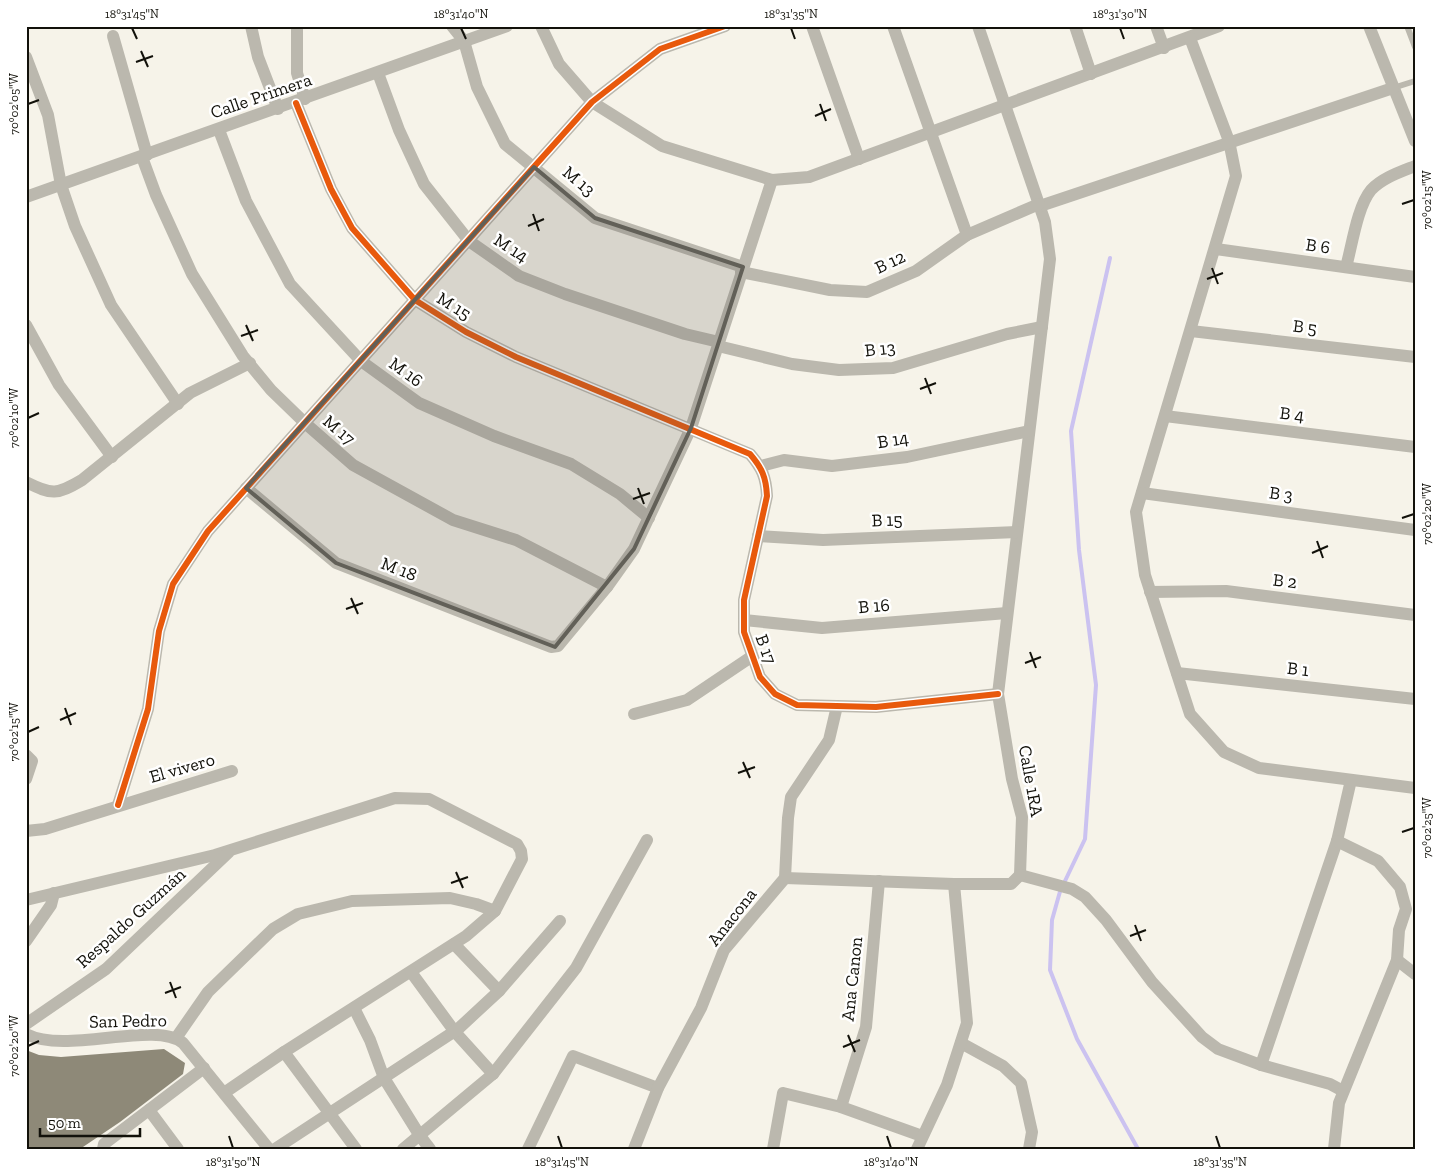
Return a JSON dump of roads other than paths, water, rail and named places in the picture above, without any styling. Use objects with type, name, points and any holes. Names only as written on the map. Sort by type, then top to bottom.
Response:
[{"type":"street","points":[[251,26],[258,57],[278,109]]},
{"type":"street","name":"M 15","points":[[297,26],[297,73],[301,101],[331,189],[352,228],[416,300],[466,332],[516,357],[692,428]]},
{"type":"street","points":[[452,26],[464,41]]},
{"type":"street","name":"Calle Primera","points":[[26,198],[506,26]]},
{"type":"street","points":[[540,26],[559,64],[592,102],[662,146],[772,180],[809,177],[1164,48],[1219,26]]},
{"type":"street","points":[[118,805],[148,709],[159,630],[173,584],[208,531],[592,102],[660,49],[724,26]]},
{"type":"street","points":[[812,26],[859,159]]},
{"type":"street","points":[[893,26],[968,235]]},
{"type":"street","name":"Calle 1RA","points":[[978,26],[1045,222],[1050,259],[998,694],[1012,779],[1022,817],[1020,875]]},
{"type":"street","points":[[1075,26],[1091,74]]},
{"type":"street","points":[[1156,26],[1164,48]]},
{"type":"street","points":[[1369,26],[1415,140]]},
{"type":"street","name":"M 17","points":[[113,36],[156,195],[192,274],[250,363],[271,390],[305,423],[353,464],[454,520],[516,540],[607,587]]},
{"type":"street","points":[[1190,38],[1229,142],[1236,176],[1192,331],[1136,512],[1145,576],[1190,714],[1224,752],[1259,768],[1415,788]]},
{"type":"street","name":"M 13","points":[[464,41],[477,87],[506,144],[596,218],[742,270]]},
{"type":"street","points":[[26,58],[48,115],[61,186],[74,226],[110,305],[178,404]]},
{"type":"street","name":"M 14","points":[[378,73],[399,130],[424,184],[469,241],[519,276],[565,294],[718,344]]},
{"type":"street","name":"B 12","points":[[742,270],[830,290],[868,292],[916,271],[968,235],[1039,205],[1393,88]]},
{"type":"street","name":"M 16","points":[[219,130],[246,201],[290,284],[361,361],[418,403],[494,436],[571,464],[620,494],[649,518]]},
{"type":"street","points":[[1346,267],[1363,206],[1371,190],[1385,179],[1415,166]]},
{"type":"street","points":[[607,587],[634,549],[692,428],[772,180]]},
{"type":"street","name":"B 6","points":[[1216,249],[1415,277]]},
{"type":"street","points":[[26,325],[59,385],[112,457]]},
{"type":"street","name":"B 13","points":[[718,344],[792,364],[830,369],[893,368],[1007,334],[1042,327]]},
{"type":"street","name":"B 5","points":[[1192,331],[1415,357]]},
{"type":"street","points":[[26,482],[48,493],[66,490],[112,457],[190,393],[250,363]]},
{"type":"street","name":"B 4","points":[[1165,416],[1415,447]]},
{"type":"street","points":[[692,428],[750,454],[761,466]]},
{"type":"street","name":"B 14","points":[[761,466],[784,460],[832,466],[907,457],[1030,431]]},
{"type":"street","name":"B 17","points":[[761,466],[766,479],[766,496],[744,600],[744,632],[751,657],[760,677],[776,694],[797,705],[876,707],[998,694]]},
{"type":"street","name":"M 18","points":[[246,488],[336,563],[551,647],[558,646],[607,587]]},
{"type":"street","name":"B 3","points":[[1142,493],[1415,530]]},
{"type":"street","name":"B 15","points":[[758,536],[823,540],[1017,532]]},
{"type":"street","name":"B 2","points":[[1150,592],[1226,591],[1415,615]]},
{"type":"street","name":"B 16","points":[[744,620],[822,628],[1007,613]]},
{"type":"street","points":[[634,714],[687,700],[751,657]]},
{"type":"street","name":"B 1","points":[[1177,673],[1415,700]]},
{"type":"street","points":[[837,706],[829,740],[791,797],[785,878],[1010,884],[1020,875],[1072,889],[1085,897],[1106,920],[1152,982],[1202,1037],[1218,1049],[1261,1065],[1330,1084],[1343,1091]]},
{"type":"street","points":[[26,755],[32,761],[26,779]]},
{"type":"street","name":"El vivero","points":[[26,831],[45,829],[118,805],[232,772]]},
{"type":"street","points":[[1261,1065],[1337,841],[1351,780]]},
{"type":"street","points":[[26,900],[231,850],[395,798],[429,799],[517,844],[521,851],[522,859],[495,911],[466,936],[284,1052],[224,1093]]},
{"type":"street","points":[[403,1149],[493,1074],[576,968],[646,840]]},
{"type":"street","points":[[1334,1149],[1338,1112],[1343,1091],[1352,1074],[1397,960],[1399,930],[1406,909],[1400,887],[1378,861],[1337,841]]},
{"type":"street","name":"Respaldo Guzmán","points":[[26,1024],[106,969],[231,850]]},
{"type":"street","name":"Anacona","points":[[634,1149],[658,1088],[701,1008],[724,950],[785,878]]},
{"type":"street","name":"Ana Canon","points":[[840,1107],[866,1027],[880,882]]},
{"type":"street","points":[[917,1149],[947,1085],[967,1023],[954,884]]},
{"type":"street","points":[[26,941],[51,905],[54,893]]},
{"type":"street","points":[[176,1038],[208,992],[274,929],[298,914],[352,901],[450,898],[495,911]]},
{"type":"street","points":[[275,1149],[455,1032],[499,991],[560,920]]},
{"type":"street","points":[[454,944],[499,991]]},
{"type":"street","points":[[1397,960],[1415,974]]},
{"type":"street","points":[[411,972],[455,1032],[493,1074]]},
{"type":"street","points":[[354,1008],[370,1040],[384,1078],[430,1149]]},
{"type":"street","name":"San Pedro","points":[[26,1034],[50,1042],[156,1036],[176,1038],[204,1068],[269,1149]]},
{"type":"street","points":[[961,1043],[1003,1066],[1013,1073],[1021,1083],[1032,1132],[1029,1149]]},
{"type":"street","points":[[284,1052],[356,1149]]},
{"type":"street","points":[[528,1149],[573,1056],[658,1088]]},
{"type":"street","points":[[103,1149],[104,1144],[204,1068]]},
{"type":"street","points":[[773,1149],[783,1093],[840,1107],[922,1136]]},
{"type":"street","points":[[149,1110],[178,1149]]},
{"type":"lane","points":[[1407,26],[1415,47]]},
{"type":"lane","points":[[1393,88],[1415,81]]},
{"type":"waterway","points":[[1065,881],[1085,839],[1096,685],[1079,550],[1071,431],[1110,258]]},
{"type":"waterway","points":[[1061,888],[1052,920],[1050,970],[1077,1039],[1138,1149]]}]
